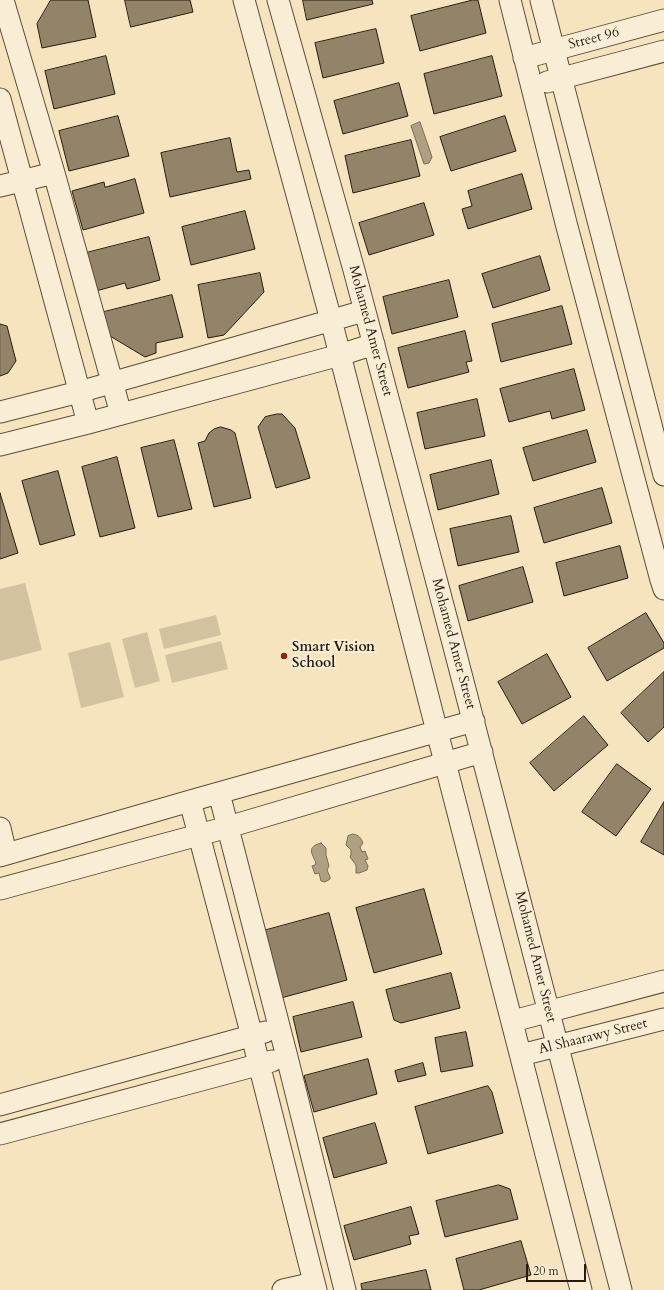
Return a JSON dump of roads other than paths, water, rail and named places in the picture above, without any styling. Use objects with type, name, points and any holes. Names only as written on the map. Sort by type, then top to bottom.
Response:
[{"type":"street","points":[[3,0],[54,173],[121,414]]},
{"type":"street","points":[[244,0],[340,354],[513,1021],[581,1290]]},
{"type":"street","name":"Mohamed Amer Street","points":[[278,0],[374,344],[474,721],[621,1290]]},
{"type":"street","points":[[510,0],[531,86],[660,580],[664,589]]},
{"type":"street","points":[[541,0],[560,79],[664,475]]},
{"type":"street","name":"Street 96","points":[[524,58],[664,20]]},
{"type":"street","points":[[531,86],[664,51]]},
{"type":"street","points":[[0,99],[21,181],[88,423]]},
{"type":"street","points":[[0,186],[54,173]]},
{"type":"street","points":[[0,412],[79,392],[364,311]]},
{"type":"street","points":[[0,445],[88,423],[374,344]]},
{"type":"street","points":[[0,828],[3,855],[474,721]]},
{"type":"street","points":[[0,889],[228,827],[482,752]]},
{"type":"street","points":[[219,793],[280,1028],[345,1290]]},
{"type":"street","points":[[190,801],[252,1036],[315,1286],[283,1290]]},
{"type":"street","points":[[513,1021],[664,981]]},
{"type":"street","name":"Al Shaarawy Street","points":[[521,1054],[664,1019]]},
{"type":"street","points":[[0,1105],[280,1028]]},
{"type":"street","points":[[0,1134],[287,1057]]},
{"type":"place","name":"Smart Vision School","points":[[284,656]]}]
